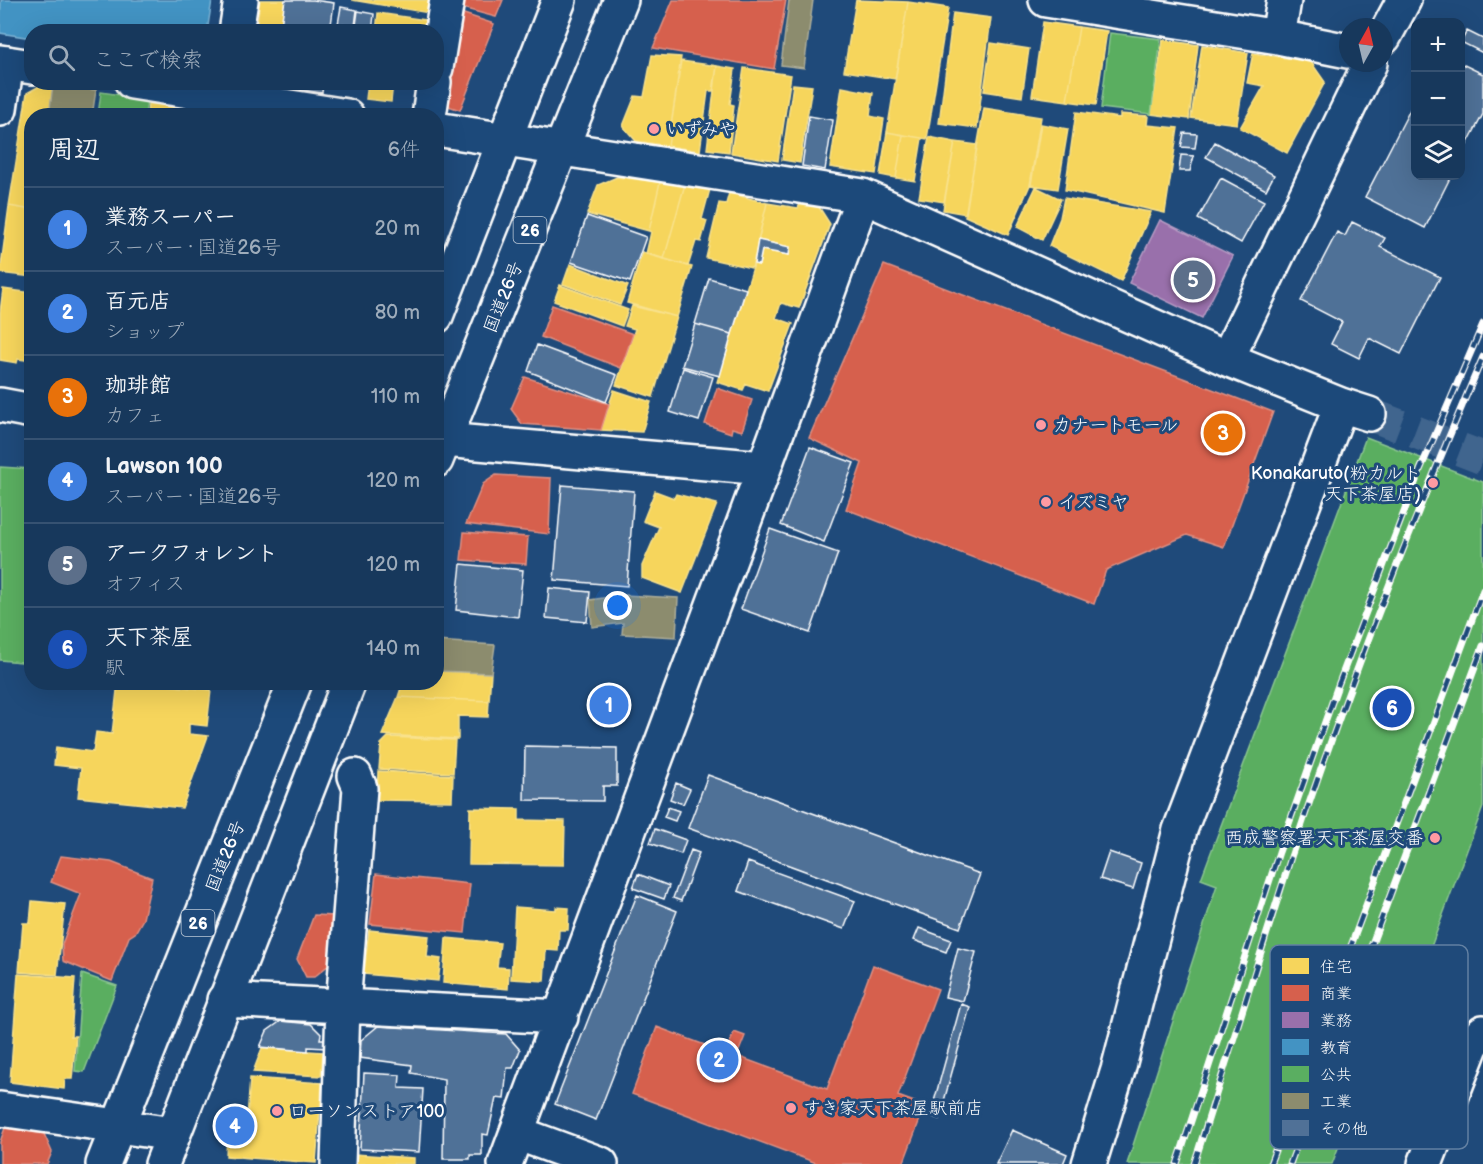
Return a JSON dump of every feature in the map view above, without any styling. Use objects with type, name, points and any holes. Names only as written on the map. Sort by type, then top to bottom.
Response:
[{"type":"main road","points":[[237,24],[241,0]]},
{"type":"main road","points":[[443,24],[447,0]]},
{"type":"main road","points":[[444,296],[560,0]]},
{"type":"main road","name":"国道26号","points":[[444,440],[564,148],[621,0]]},
{"type":"main road","points":[[1046,0],[1278,37],[1339,49]]},
{"type":"main road","points":[[1278,37],[1284,0]]},
{"type":"main road","points":[[1393,20],[1404,0]]},
{"type":"main road","points":[[0,109],[13,64]]},
{"type":"main road","points":[[1227,359],[1366,72]]},
{"type":"main road","points":[[226,90],[310,108]]},
{"type":"main road","points":[[430,108],[433,90]]},
{"type":"main road","points":[[444,130],[862,196],[1227,359],[1355,410],[1180,830],[1118,1070],[1089,1164]]},
{"type":"main road","points":[[505,1164],[764,468],[862,196]]},
{"type":"main road","points":[[0,405],[24,410]]},
{"type":"main road","points":[[444,450],[764,468]]},
{"type":"main road","name":"国道26号","points":[[103,1164],[292,690]]},
{"type":"main road","points":[[162,1164],[346,690]]},
{"type":"main road","points":[[338,1164],[343,1006],[360,788],[355,776]]},
{"type":"main road","points":[[225,1000],[561,1017]]},
{"type":"main road","points":[[1468,1054],[1472,1044],[1483,1032]]},
{"type":"main road","points":[[0,1110],[173,1134]]},
{"type":"main road","points":[[517,1133],[601,1164]]},
{"type":"main road","points":[[1425,1164],[1431,1149]]},
{"type":"building: 住宅","points":[[260,0],[285,0],[281,24],[257,24]]},
{"type":"building: 住宅","points":[[352,0],[432,0],[429,13]]},
{"type":"building: 住宅","points":[[856,0],[908,2],[895,79],[844,71]]},
{"type":"building: 住宅","points":[[908,2],[948,8],[927,139],[887,132]]},
{"type":"building: 住宅","points":[[378,13],[432,21],[431,24],[377,24]]},
{"type":"building: 住宅","points":[[953,13],[991,18],[977,128],[939,123]]},
{"type":"building: 住宅","points":[[1043,22],[1079,27],[1067,101],[1032,96]]},
{"type":"building: 住宅","points":[[1079,27],[1107,31],[1096,105],[1067,101]]},
{"type":"building: 住宅","points":[[1163,40],[1198,45],[1189,119],[1151,114]]},
{"type":"building: 住宅","points":[[991,43],[1029,49],[1022,97],[984,91]]},
{"type":"building: 住宅","points":[[1202,45],[1248,53],[1237,124],[1191,118]]},
{"type":"building: 住宅","points":[[1253,53],[1311,62],[1325,82],[1287,153],[1240,128],[1264,86],[1247,83]]},
{"type":"building: 住宅","points":[[652,55],[681,57],[668,146],[636,141],[623,126],[635,96],[644,97]]},
{"type":"building: 住宅","points":[[681,61],[717,66],[713,91],[708,91],[700,151],[668,146]]},
{"type":"building: 住宅","points":[[717,66],[735,69],[730,104],[734,105],[729,152],[707,149]]},
{"type":"building: 住宅","points":[[744,68],[791,75],[778,161],[731,153]]},
{"type":"building: 住宅","points":[[793,84],[812,86],[800,163],[782,160]]},
{"type":"building: 住宅","points":[[842,87],[873,93],[870,116],[884,119],[876,174],[830,167]]},
{"type":"building: 住宅","points":[[32,90],[52,90],[50,108],[25,108],[27,93]]},
{"type":"building: 住宅","points":[[367,90],[392,90],[391,102],[366,99]]},
{"type":"building: 住宅","points":[[148,103],[187,108],[148,108]]},
{"type":"building: 住宅","points":[[984,108],[1041,117],[1030,185],[1008,235],[965,216]]},
{"type":"building: 住宅","points":[[24,112],[24,209],[9,206]]},
{"type":"building: 住宅","points":[[1076,112],[1120,118],[1120,114],[1148,116],[1147,125],[1178,128],[1165,213],[1065,190]]},
{"type":"building: 住宅","points":[[1041,124],[1068,129],[1058,189],[1031,185]]},
{"type":"building: 住宅","points":[[887,132],[903,135],[896,178],[880,175]]},
{"type":"building: 住宅","points":[[903,135],[922,138],[915,181],[896,178]]},
{"type":"building: 住宅","points":[[929,137],[955,142],[944,202],[919,198]]},
{"type":"building: 住宅","points":[[955,142],[977,145],[966,214],[943,210]]},
{"type":"building: 住宅","points":[[617,177],[660,182],[649,231],[587,214],[598,185]]},
{"type":"building: 住宅","points":[[660,182],[685,184],[664,259],[646,254]]},
{"type":"building: 住宅","points":[[685,184],[710,189],[702,219],[707,221],[701,242],[696,241],[688,266],[664,259]]},
{"type":"building: 住宅","points":[[1036,187],[1061,199],[1042,240],[1017,227]]},
{"type":"building: 住宅","points":[[729,193],[767,203],[752,268],[706,258],[719,203],[726,204]]},
{"type":"building: 住宅","points":[[1064,198],[1151,212],[1121,281],[1049,246],[1060,218]]},
{"type":"building: 住宅","points":[[767,203],[798,208],[800,204],[819,207],[830,224],[799,308],[781,303],[776,318],[793,324],[768,391],[746,384],[743,390],[717,382],[754,264],[759,265],[762,250],[789,255],[790,247],[758,240]]},
{"type":"building: 住宅","points":[[9,206],[24,209],[24,276],[0,273]]},
{"type":"building: 住宅","points":[[642,252],[692,267],[677,317],[627,303]]},
{"type":"building: 住宅","points":[[570,264],[628,286],[620,305],[563,284]]},
{"type":"building: 住宅","points":[[560,285],[628,310],[622,326],[554,301]]},
{"type":"building: 住宅","points":[[3,289],[24,292],[24,360],[18,359],[17,363],[0,360],[0,312]]},
{"type":"building: 住宅","points":[[632,306],[677,317],[653,397],[616,385],[635,329],[625,326]]},
{"type":"building: 住宅","points":[[614,390],[651,402],[642,432],[601,430]]},
{"type":"building: 住宅","points":[[655,491],[674,498],[676,494],[717,504],[682,593],[642,578],[642,566],[659,527],[643,521]]},
{"type":"building: 住宅","points":[[444,671],[491,673],[489,701],[398,697],[400,690],[444,690]]},
{"type":"building: 住宅","points":[[117,690],[211,690],[207,726],[189,724],[189,734],[208,736],[182,808],[78,797],[81,768],[54,765],[56,747],[93,752],[96,732],[112,734]]},
{"type":"building: 住宅","points":[[398,697],[489,701],[488,717],[458,716],[458,739],[382,735]]},
{"type":"building: 住宅","points":[[388,737],[455,740],[453,773],[379,769],[381,744]]},
{"type":"building: 住宅","points":[[378,771],[453,775],[452,801],[377,800]]},
{"type":"building: 住宅","points":[[470,808],[519,809],[519,820],[565,821],[564,865],[469,864]]},
{"type":"building: 住宅","points":[[32,901],[65,904],[57,975],[19,972],[23,923],[30,923]]},
{"type":"building: 住宅","points":[[515,907],[556,910],[556,907],[569,908],[568,930],[559,930],[558,951],[546,950],[544,981],[511,979]]},
{"type":"building: 住宅","points":[[369,930],[429,936],[427,957],[441,959],[438,981],[364,974]]},
{"type":"building: 住宅","points":[[446,938],[500,943],[497,967],[509,968],[508,989],[443,983]]},
{"type":"building: 住宅","points":[[18,974],[75,978],[71,1036],[76,1036],[72,1079],[65,1079],[64,1089],[10,1082]]},
{"type":"building: 住宅","points":[[262,1048],[323,1052],[321,1076],[253,1072]]},
{"type":"building: 住宅","points":[[250,1078],[322,1083],[316,1163],[226,1156],[227,1131],[246,1133]]},
{"type":"building: 住宅","points":[[354,1154],[414,1158],[414,1164],[354,1164]]},
{"type":"building: 商業","points":[[459,0],[503,0],[496,17],[458,7]]},
{"type":"building: 商業","points":[[673,0],[786,0],[774,69],[653,48]]},
{"type":"building: 商業","points":[[458,12],[494,24],[460,110],[443,104]]},
{"type":"building: 商業","name":"カナートモール","points":[[884,265],[1273,412],[1224,547],[1187,535],[1106,570],[1094,604],[846,509],[862,463],[809,438]]},
{"type":"building: 商業","points":[[552,305],[633,334],[621,368],[541,337]]},
{"type":"building: 商業","points":[[525,377],[609,404],[601,430],[522,424],[511,409]]},
{"type":"building: 商業","points":[[717,388],[752,400],[742,431],[732,428],[731,433],[705,424]]},
{"type":"building: 商業","points":[[496,475],[551,478],[549,534],[466,524],[483,484]]},
{"type":"building: 商業","points":[[464,532],[528,537],[526,564],[461,560]]},
{"type":"building: 商業","points":[[61,856],[111,862],[152,878],[143,919],[135,933],[129,937],[112,981],[63,961],[62,944],[81,894],[51,882]]},
{"type":"building: 商業","points":[[376,874],[470,884],[465,933],[370,924]]},
{"type":"building: 商業","points":[[314,915],[335,916],[331,963],[314,977],[306,977],[297,959]]},
{"type":"building: 商業","points":[[873,965],[938,989],[898,1096],[925,1106],[903,1164],[819,1164],[632,1094],[657,1027],[726,1053],[734,1032],[745,1036],[737,1056],[827,1089]]},
{"type":"building: 商業","points":[[5,1128],[44,1134],[52,1152],[47,1164],[0,1164],[0,1142]]},
{"type":"building: 業務","points":[[1160,220],[1233,256],[1202,318],[1129,283]]},
{"type":"building: 教育","points":[[1,0],[212,0],[208,24],[24,24],[24,37],[0,33]]},
{"type":"building: 公共","points":[[1110,33],[1161,39],[1151,114],[1101,108]]},
{"type":"building: 公共","points":[[101,92],[147,99],[146,108],[99,108]]},
{"type":"building: 公共","points":[[1366,437],[1483,482],[1483,807],[1432,945],[1270,945],[1270,1149],[1338,1149],[1332,1164],[1127,1164],[1217,885],[1201,879]]},
{"type":"building: 公共","points":[[0,467],[24,468],[24,662],[0,660]]},
{"type":"building: 公共","points":[[82,974],[117,986],[84,1072],[75,1071]]},
{"type":"building: 工業","points":[[789,0],[813,0],[804,68],[781,65]]},
{"type":"building: 工業","points":[[52,90],[96,90],[93,108],[50,108]]},
{"type":"building: 工業","points":[[624,595],[678,598],[676,637],[622,634],[623,623],[592,627],[590,600]]},
{"type":"building: 工業","points":[[444,642],[495,645],[491,673],[444,671]]},
{"type":"building: その他","points":[[285,0],[334,3],[331,24],[281,24]]},
{"type":"building: その他","points":[[341,7],[357,10],[355,24],[338,24]]},
{"type":"building: その他","points":[[358,11],[374,14],[373,24],[356,24]]},
{"type":"building: その他","points":[[1467,31],[1483,39],[1483,53],[1465,44]]},
{"type":"building: その他","points":[[1465,65],[1483,74],[1483,114],[1465,148]]},
{"type":"building: その他","points":[[301,90],[322,90],[322,93]]},
{"type":"building: その他","points":[[1411,108],[1411,180],[1449,180],[1425,228],[1365,197]]},
{"type":"building: その他","points":[[809,116],[833,120],[825,170],[802,166]]},
{"type":"building: その他","points":[[1184,133],[1197,134],[1195,148],[1181,147]]},
{"type":"building: その他","points":[[1215,142],[1274,175],[1266,190],[1206,157]]},
{"type":"building: その他","points":[[1181,155],[1194,156],[1190,171],[1179,171]]},
{"type":"building: その他","points":[[1221,178],[1264,201],[1241,243],[1198,219]]},
{"type":"building: その他","points":[[587,216],[646,237],[630,282],[571,262]]},
{"type":"building: その他","points":[[1352,222],[1385,238],[1380,247],[1440,277],[1401,354],[1369,338],[1359,358],[1331,344],[1342,322],[1301,301],[1337,232],[1345,236]]},
{"type":"building: その他","points":[[758,240],[790,247],[789,255],[762,250],[759,265],[754,264]]},
{"type":"building: その他","points":[[709,278],[746,289],[732,334],[695,324]]},
{"type":"building: その他","points":[[695,324],[732,334],[720,376],[682,366]]},
{"type":"building: その他","points":[[537,345],[617,375],[606,402],[528,371]]},
{"type":"building: その他","points":[[683,368],[713,377],[699,421],[670,412]]},
{"type":"building: その他","points":[[810,447],[854,463],[824,542],[781,525]]},
{"type":"building: その他","points":[[562,485],[634,491],[627,586],[554,580]]},
{"type":"building: その他","points":[[770,529],[838,553],[810,633],[741,609]]},
{"type":"building: その他","points":[[461,564],[523,570],[518,617],[456,610]]},
{"type":"building: その他","points":[[549,588],[590,592],[587,622],[546,618]]},
{"type":"building: その他","points":[[525,746],[617,748],[617,786],[603,786],[603,801],[524,800]]},
{"type":"building: その他","points":[[708,775],[980,874],[960,928],[688,828]]},
{"type":"building: その他","points":[[676,783],[690,789],[683,804],[670,799]]},
{"type":"building: その他","points":[[668,807],[679,811],[675,821],[664,817]]},
{"type":"building: その他","points":[[655,829],[686,840],[681,854],[650,843]]},
{"type":"building: その他","points":[[691,850],[699,853],[681,901],[673,898]]},
{"type":"building: その他","points":[[1109,852],[1141,863],[1133,889],[1100,879]]},
{"type":"building: その他","points":[[748,862],[855,901],[844,929],[738,891]]},
{"type":"building: その他","points":[[638,874],[669,886],[664,899],[633,888]]},
{"type":"building: その他","points":[[637,895],[677,911],[596,1120],[555,1104]]},
{"type":"building: その他","points":[[919,928],[951,940],[946,952],[914,940]]},
{"type":"building: その他","points":[[958,948],[976,952],[963,1001],[945,997]]},
{"type":"building: その他","points":[[961,1004],[970,1007],[939,1119],[930,1116]]},
{"type":"building: その他","points":[[281,1021],[311,1024],[321,1034],[320,1039],[326,1039],[326,1048],[308,1047],[308,1051],[260,1047],[267,1031]]},
{"type":"building: その他","points":[[378,1026],[506,1034],[520,1050],[513,1068],[507,1068],[504,1099],[496,1098],[488,1135],[482,1134],[482,1155],[470,1155],[470,1159],[443,1159],[444,1079],[411,1073],[412,1065],[360,1058],[361,1040]]},
{"type":"building: その他","points":[[364,1073],[400,1075],[399,1088],[423,1089],[419,1152],[360,1149]]},
{"type":"building: その他","points":[[1012,1130],[1067,1154],[1063,1164],[996,1164]]},
{"type":"tunnel","points":[[1369,414],[1483,458]]},
{"type":"railway","points":[[1177,1164],[1279,852],[1337,688],[1420,470],[1483,324]]},
{"type":"railway","points":[[1194,1164],[1291,857],[1335,731],[1406,543],[1483,357]]},
{"type":"railway","points":[[1351,945],[1483,590]]},
{"type":"railway","points":[[1372,945],[1483,646]]},
{"type":"railway","points":[[1270,1164],[1276,1149]]},
{"type":"railway","points":[[1290,1164],[1296,1149]]},
{"type":"place","name":"いずみや","points":[[654,129]]},
{"type":"place","name":"アークフォレント","points":[[1193,280]]},
{"type":"place","name":"カナートモール","points":[[1041,425]]},
{"type":"place","name":"珈琲館","points":[[1223,433]]},
{"type":"place","name":"Konakaruto(粉カルト 天下茶屋店)","points":[[1433,483]]},
{"type":"place","name":"イズミヤ","points":[[1046,502]]},
{"type":"place","name":"業務スーパー","points":[[609,705]]},
{"type":"place","name":"天下茶屋","points":[[1392,708]]},
{"type":"place","name":"西成警察署天下茶屋交番","points":[[1435,838]]},
{"type":"place","name":"百元店","points":[[719,1060]]},
{"type":"place","name":"すき家天下茶屋駅前店","points":[[791,1108]]},
{"type":"place","name":"ローソンストア100","points":[[277,1111]]},
{"type":"place","name":"Lawson 100","points":[[235,1126]]}]
